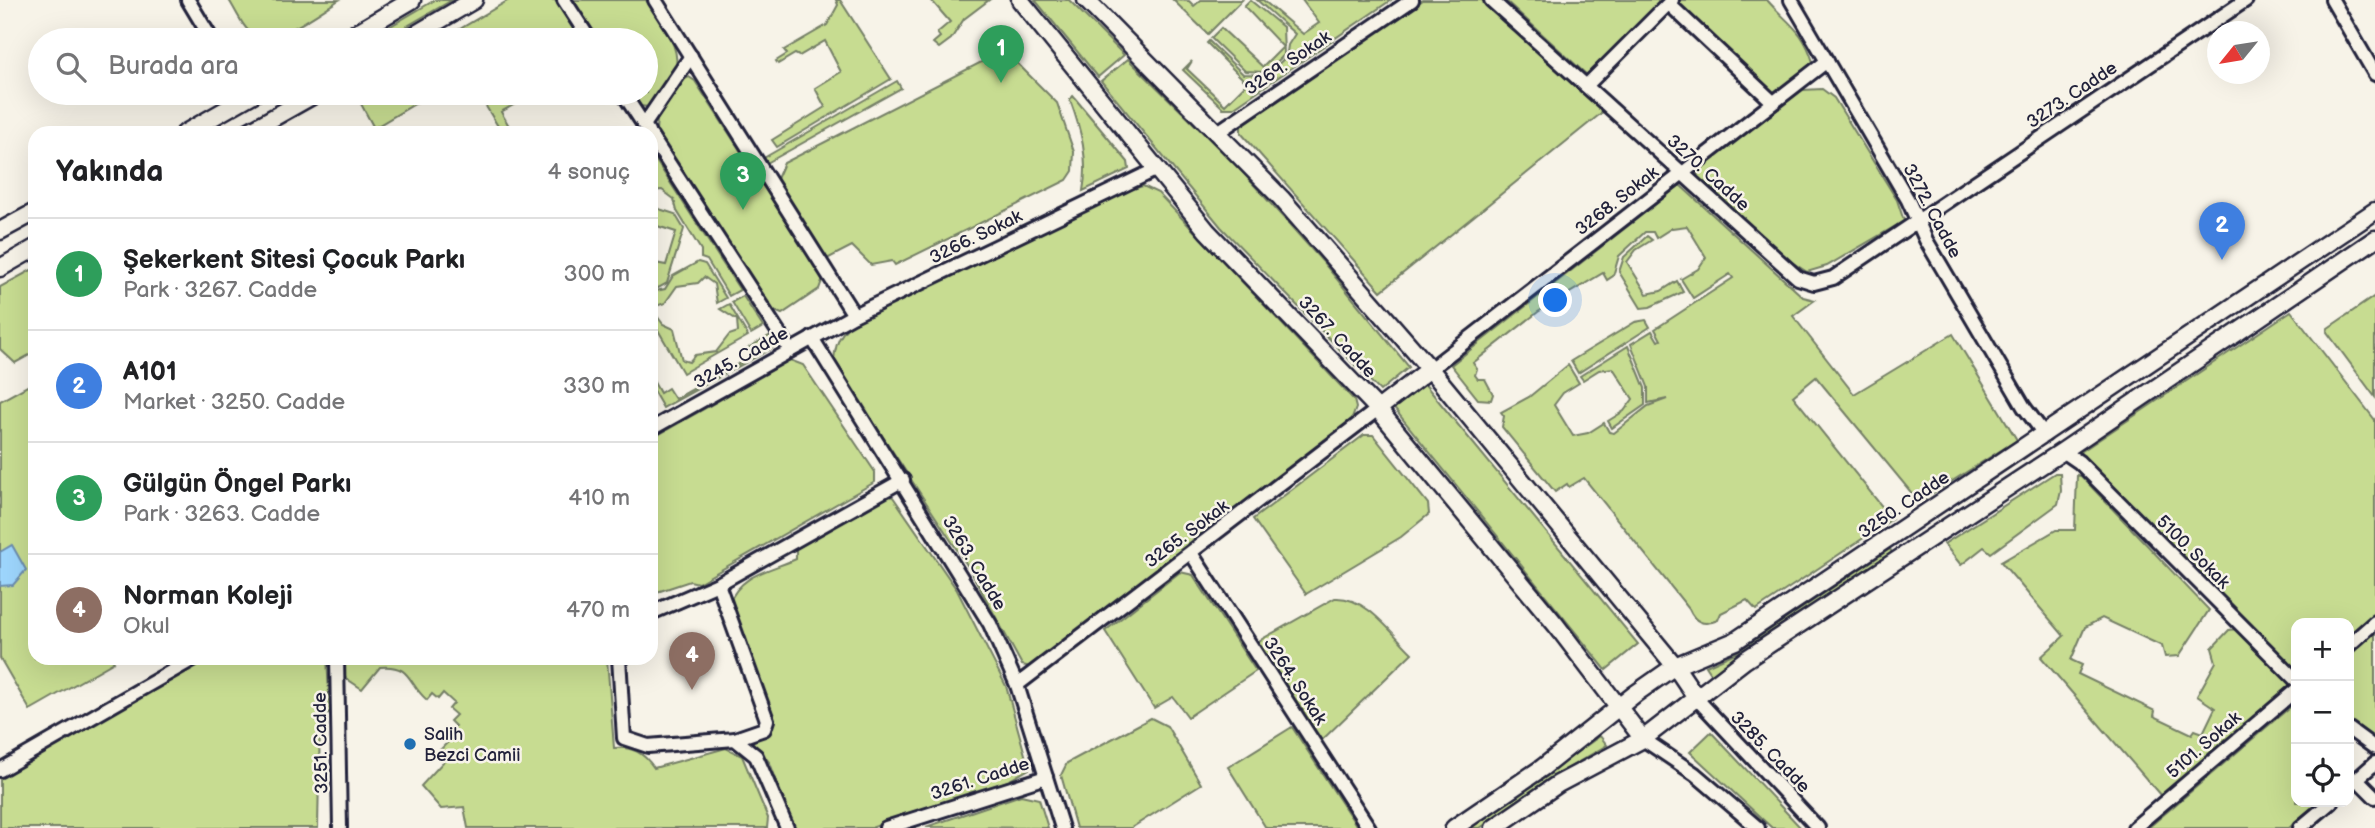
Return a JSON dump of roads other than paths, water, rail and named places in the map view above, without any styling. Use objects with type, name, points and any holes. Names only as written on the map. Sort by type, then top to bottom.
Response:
[{"type":"street","points":[[188,0],[205,28]]},
{"type":"street","points":[[364,28],[412,0]]},
{"type":"street","points":[[426,28],[474,0]]},
{"type":"street","points":[[564,0],[582,28]]},
{"type":"street","points":[[655,0],[854,315]]},
{"type":"street","name":"3267. Cadde","points":[[1020,0],[1207,231],[1377,409],[1556,625],[1643,739]]},
{"type":"street","points":[[1086,0],[1290,208],[1430,369],[1675,666],[1698,699]]},
{"type":"street","name":"3269. Sokak","points":[[1218,132],[1412,0]]},
{"type":"street","name":"3270. Cadde","points":[[1491,0],[1805,282],[1814,283],[1833,278],[1918,220]]},
{"type":"street","name":"3273. Cadde","points":[[1918,220],[2246,0]]},
{"type":"street","points":[[2332,0],[2375,74]]},
{"type":"street","name":"3272. Cadde","points":[[1794,1],[1918,220],[1926,240],[2024,407],[2045,435]]},
{"type":"street","points":[[1586,86],[1671,2],[1773,103]]},
{"type":"street","points":[[651,126],[691,56]]},
{"type":"street","name":"3268. Sokak","points":[[1430,369],[1827,61]]},
{"type":"street","points":[[195,126],[230,105]]},
{"type":"street","points":[[258,126],[296,105]]},
{"type":"street","points":[[631,105],[645,126]]},
{"type":"street","points":[[658,146],[790,350]]},
{"type":"street","name":"3266. Sokak","points":[[812,338],[854,315],[1157,169]]},
{"type":"street","name":"3250. Cadde","points":[[1454,828],[1542,768],[1618,707],[1675,666],[1735,641],[2375,211]]},
{"type":"street","points":[[0,231],[28,216]]},
{"type":"street","points":[[1494,828],[1558,784],[1643,739],[1745,660],[2063,451],[2375,239]]},
{"type":"street","points":[[0,268],[28,252]]},
{"type":"street","name":"3245. Cadde","points":[[658,425],[812,338]]},
{"type":"street","name":"3263. Cadde","points":[[812,338],[903,480],[990,624],[1017,685],[1062,828]]},
{"type":"street","points":[[1377,409],[1430,369]]},
{"type":"street","name":"3265. Sokak","points":[[1017,685],[1377,409]]},
{"type":"street","points":[[2045,435],[2063,451]]},
{"type":"street","name":"5100. Sokak","points":[[2063,451],[2079,463],[2291,675]]},
{"type":"street","points":[[658,610],[718,584],[903,480]]},
{"type":"street","name":"3264. Sokak","points":[[1191,553],[1369,828]]},
{"type":"street","points":[[619,665],[624,738],[648,746],[735,739],[764,729],[767,720],[718,584]]},
{"type":"street","points":[[2354,641],[2375,622]]},
{"type":"street","points":[[0,770],[183,665]]},
{"type":"street","name":"3251. Cadde","points":[[337,665],[340,828]]},
{"type":"street","name":"5101. Sokak","points":[[2134,828],[2291,694]]},
{"type":"street","name":"3285. Cadde","points":[[1698,699],[1818,828]]},
{"type":"street","points":[[2354,733],[2375,748]]},
{"type":"street","points":[[735,739],[756,756],[787,828]]},
{"type":"street","points":[[1643,739],[1695,774],[1758,828]]},
{"type":"street","points":[[2354,781],[2375,763]]},
{"type":"street","name":"3261. Cadde","points":[[886,828],[1045,777]]},
{"type":"street","points":[[2354,783],[2375,797]]},
{"type":"street","points":[[2300,828],[2325,807]]},
{"type":"water","points":[[12,545],[26,570],[13,585],[0,586],[0,552]]},
{"type":"place","name":"Şekerkent Sitesi Çocuk Parkı","points":[[1001,83]]},
{"type":"place","name":"Gülgün Öngel Parkı","points":[[743,210]]},
{"type":"place","name":"A101","points":[[2222,260]]},
{"type":"place","name":"Norman Koleji","points":[[692,690]]},
{"type":"place","name":"Salih Bezci Camii","points":[[410,744]]}]
